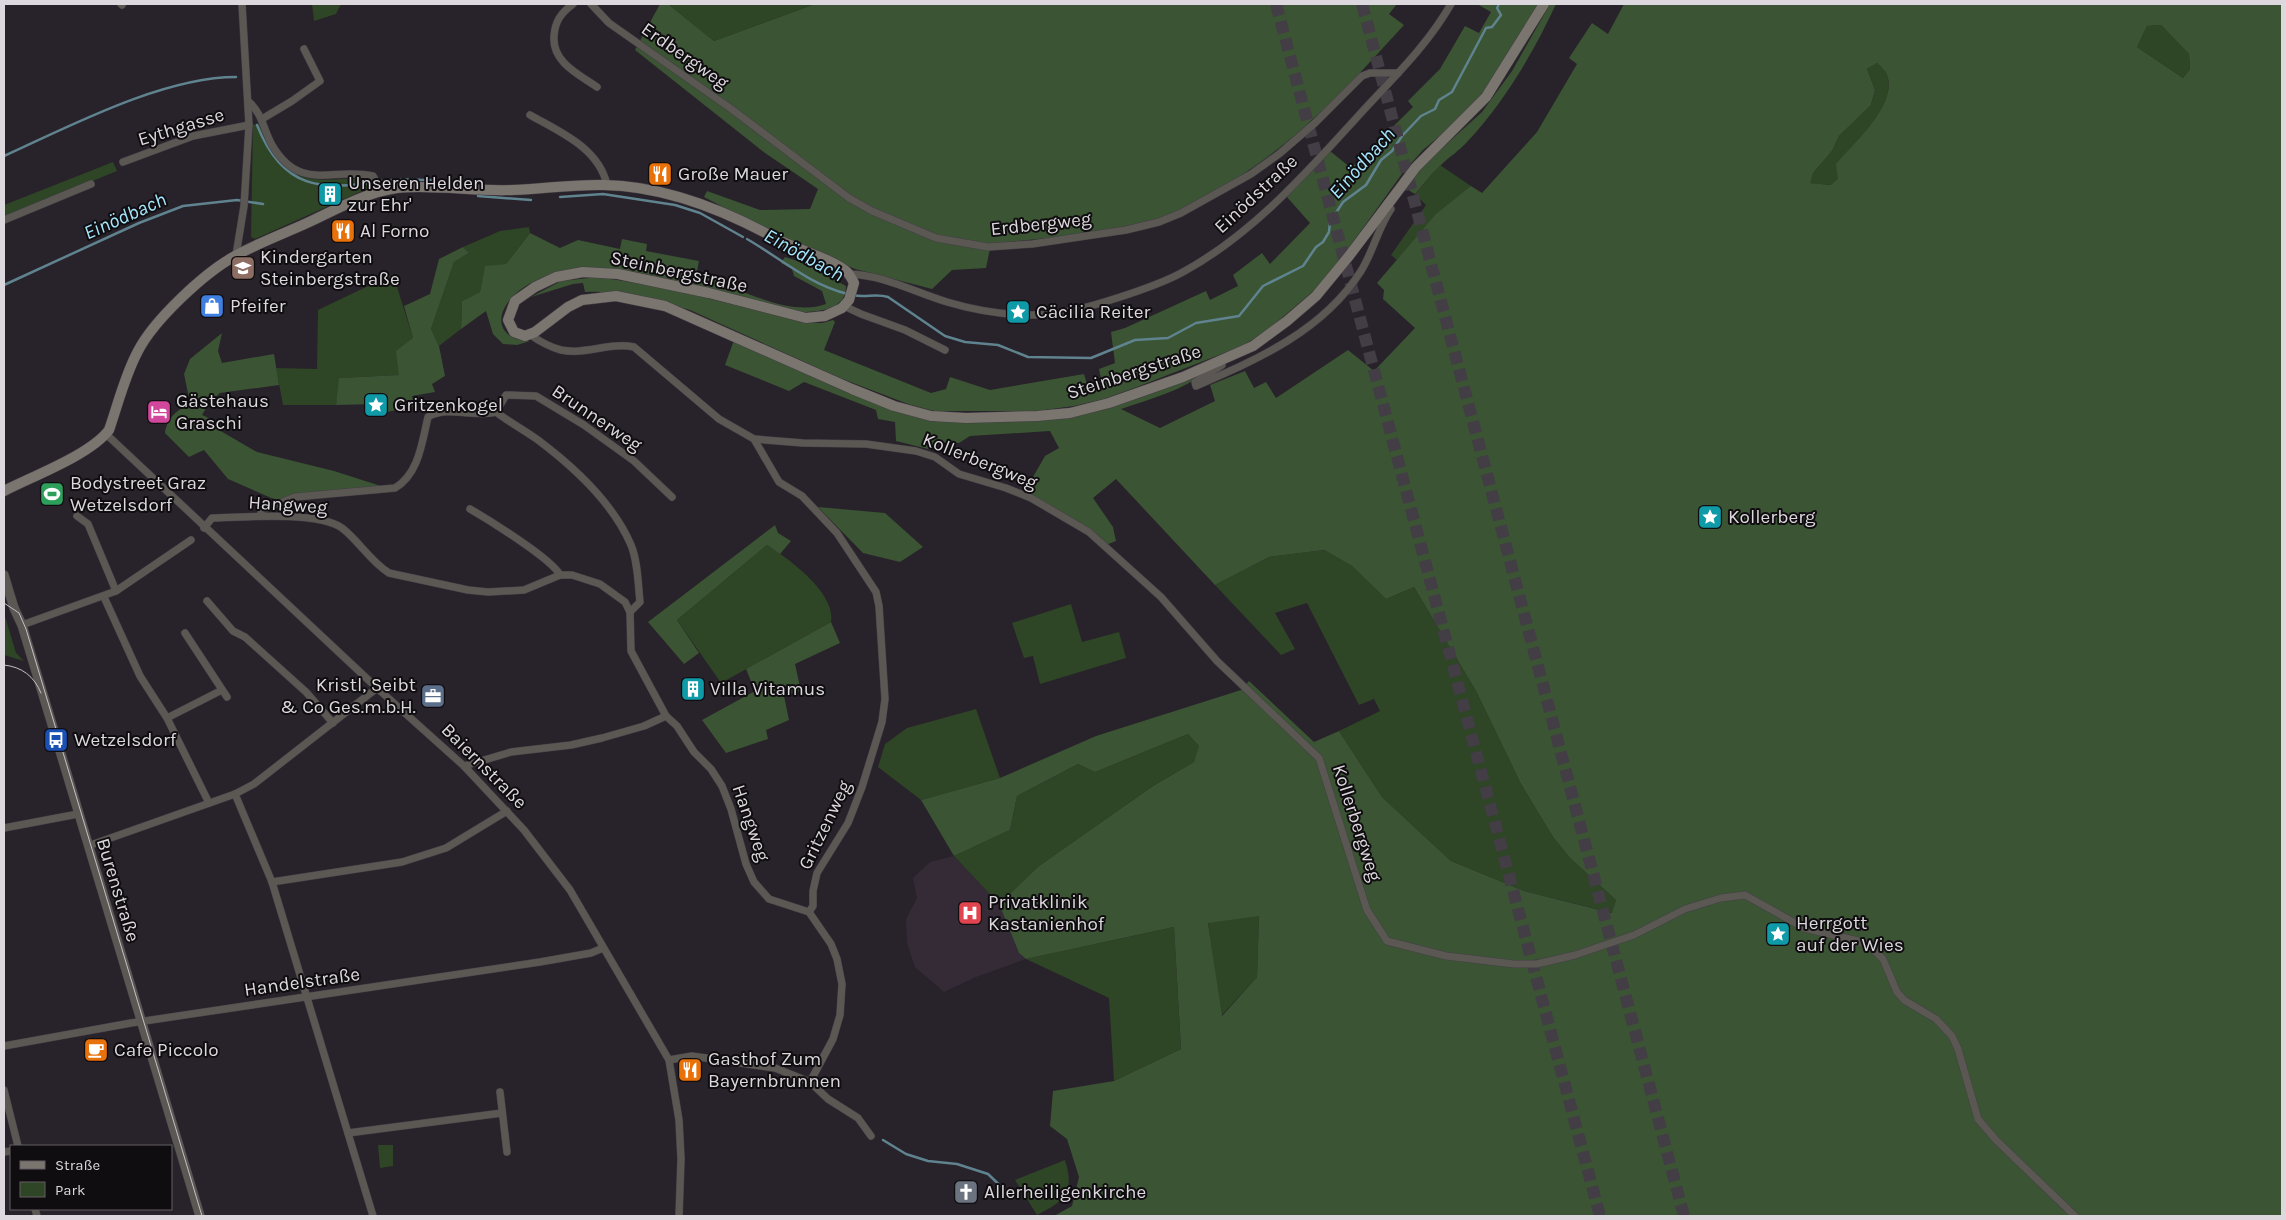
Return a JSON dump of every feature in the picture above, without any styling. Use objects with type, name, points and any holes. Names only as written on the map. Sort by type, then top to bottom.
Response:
[{"type":"main road","name":"Steinbergstraße","points":[[846,303],[836,312],[825,316],[806,318],[700,291],[618,274],[583,272],[556,277],[535,287],[515,302],[508,316],[510,328],[518,335],[529,334],[568,307],[582,300],[616,296],[665,306],[879,400],[939,418],[1022,417],[1070,413],[1109,403],[1220,361],[1260,341],[1288,321],[1316,296],[1350,256],[1387,203],[1416,166],[1486,97],[1544,4]]},
{"type":"main road","points":[[4,492],[85,450],[106,434],[137,352],[148,335],[202,280],[236,255],[380,189],[430,187],[510,190],[606,185],[645,189],[676,197],[740,220],[851,279],[846,303]]},
{"type":"street","points":[[236,255],[245,197],[249,102],[242,4]]},
{"type":"street","points":[[572,4],[561,13],[555,25],[555,50],[564,64],[597,87]]},
{"type":"street","name":"Erdbergweg","points":[[591,4],[610,23],[730,108],[849,198],[880,214],[936,238],[988,247],[1032,244],[1126,230],[1159,222],[1181,213],[1251,174],[1279,154],[1315,123],[1365,74],[1398,73]]},
{"type":"street","name":"Einödstraße","points":[[851,279],[898,283],[946,302],[984,311],[1014,315],[1067,312],[1133,293],[1182,272],[1217,252],[1248,229],[1326,151],[1428,40],[1451,4]]},
{"type":"street","points":[[262,119],[320,81],[304,50]]},
{"type":"street","points":[[249,102],[255,107],[262,119],[266,133],[277,154],[299,172],[315,176],[374,177],[380,189]]},
{"type":"street","points":[[530,116],[570,137],[589,153],[602,169],[606,185]]},
{"type":"street","name":"Eythgasse","points":[[123,162],[193,136],[248,125]]},
{"type":"street","points":[[4,220],[91,184]]},
{"type":"street","points":[[1220,361],[1222,365],[1195,382],[1196,386],[1275,349],[1305,330],[1324,314],[1362,269],[1373,241],[1391,209],[1387,203]]},
{"type":"street","points":[[846,303],[860,314],[905,330],[945,350]]},
{"type":"street","name":"Kollerbergweg","points":[[529,334],[551,347],[562,350],[618,345],[634,347],[719,419],[754,439],[803,443],[866,444],[916,451],[935,457],[959,474],[1006,488],[1031,498],[1089,532],[1161,597],[1217,661],[1319,758],[1367,910],[1386,941],[1446,956],[1514,964],[1537,964],[1575,955],[1634,935],[1685,909],[1721,898],[1744,896],[1794,924],[1817,933],[1858,941],[1872,948],[1883,959],[1897,992],[1904,1000],[1936,1019],[1952,1036],[1958,1049],[1978,1120],[1996,1140],[2075,1216]]},
{"type":"street","name":"Brunnerweg","points":[[496,412],[506,395],[536,396],[584,425],[634,461],[672,496]]},
{"type":"street","points":[[260,516],[262,510],[295,497],[395,488],[403,483],[417,461],[428,417],[436,412],[485,415],[496,412],[538,439],[572,469],[613,511],[632,546],[638,580],[640,602],[630,612]]},
{"type":"street","name":"Baiernstraße","points":[[106,434],[204,528],[464,766],[507,811],[570,890],[669,1060],[679,1120],[681,1158],[678,1216]]},
{"type":"street","name":"Gritzenweg","points":[[754,439],[779,482],[802,496],[837,533],[876,592],[880,606],[885,699],[882,722],[862,787],[848,823],[817,874],[812,906],[809,912]]},
{"type":"street","points":[[470,509],[494,523],[552,563],[560,575]]},
{"type":"street","points":[[77,516],[88,524],[116,591]]},
{"type":"street","name":"Hangweg","points":[[204,528],[212,518],[260,516],[332,522],[343,529],[378,566],[389,573],[468,590],[500,592],[524,590],[560,575],[586,578],[600,584],[626,602],[630,612],[631,651],[666,716],[677,726],[694,752],[711,769],[722,786],[731,809],[746,864],[760,891],[777,903],[809,912]]},
{"type":"street","points":[[22,625],[104,597],[116,591],[191,540]]},
{"type":"street","name":"Burenstraße","points":[[4,575],[14,608],[22,625],[200,1216]]},
{"type":"street","points":[[104,597],[140,676],[167,718],[209,802]]},
{"type":"street","points":[[207,601],[233,631],[245,637],[306,692],[333,723]]},
{"type":"street","points":[[185,633],[227,697]]},
{"type":"street","points":[[88,846],[235,794],[254,784],[377,688]]},
{"type":"street","points":[[167,718],[222,690]]},
{"type":"street","points":[[464,766],[511,752],[571,745],[602,738],[644,726],[666,716]]},
{"type":"street","points":[[235,794],[272,882],[373,1216]]},
{"type":"street","points":[[272,882],[402,862],[446,848],[507,811]]},
{"type":"street","points":[[4,828],[78,814]]},
{"type":"street","points":[[809,912],[831,944],[842,984],[840,1015],[832,1039],[810,1082]]},
{"type":"street","name":"Handelstraße","points":[[4,1046],[142,1022],[591,954],[603,948]]},
{"type":"street","points":[[669,1060],[684,1056],[775,1068],[810,1082],[828,1099],[858,1118],[871,1136]]},
{"type":"street","points":[[4,1090],[18,1145]]},
{"type":"street","points":[[500,1092],[507,1152]]},
{"type":"street","points":[[348,1133],[502,1113]]},
{"type":"shaded area","points":[[954,856],[999,904],[1019,953],[1026,959],[976,977],[944,992],[915,967],[907,943],[906,919],[917,898],[913,878],[930,862]]},
{"type":"green space","points":[[312,4],[341,4],[336,14],[314,21]]},
{"type":"green space","points":[[660,4],[668,4],[714,41],[815,4],[1397,4],[1389,14],[1404,25],[1360,73],[1293,137],[1269,156],[1214,192],[1168,215],[1132,225],[1072,235],[991,244],[986,268],[952,270],[932,289],[855,269],[786,240],[704,197],[707,191],[760,210],[810,209],[818,189],[765,153],[635,50]]},
{"type":"green space","points":[[668,4],[815,4],[714,41]]},
{"type":"green space","points":[[1477,4],[1539,4],[1502,65],[1480,96],[1462,117],[1423,150],[1404,171],[1343,256],[1317,288],[1265,332],[1242,346],[1104,399],[1074,406],[1037,411],[934,411],[908,404],[840,378],[690,310],[664,302],[612,292],[585,292],[583,283],[573,284],[531,297],[561,281],[598,277],[669,288],[806,323],[822,323],[833,320],[835,322],[824,350],[931,393],[946,389],[950,377],[990,390],[1084,374],[1087,384],[1101,379],[1099,369],[1115,363],[1111,332],[1125,328],[1206,291],[1210,300],[1238,286],[1233,275],[1262,253],[1270,264],[1310,223],[1286,196],[1330,151],[1351,168],[1413,107],[1408,101],[1440,69],[1465,26],[1479,33],[1491,12]]},
{"type":"green space","points":[[1550,4],[1556,4],[1538,41],[1517,77],[1481,127],[1461,148],[1437,168],[1415,194],[1405,188],[1431,158],[1482,112],[1512,71]]},
{"type":"green space","points":[[1624,4],[2282,4],[2282,1216],[1054,1216],[1072,1206],[1079,1177],[1067,1139],[1050,1126],[1053,1091],[1114,1081],[1181,1049],[1174,927],[1026,959],[1019,953],[999,904],[1039,866],[1153,786],[1194,762],[1199,746],[1188,734],[1095,772],[1078,764],[1017,796],[1010,830],[954,856],[921,800],[1000,778],[1096,736],[1241,690],[1249,681],[1314,742],[1339,731],[1382,797],[1451,861],[1524,891],[1612,913],[1616,900],[1570,858],[1553,837],[1521,784],[1476,691],[1414,587],[1386,599],[1352,566],[1324,550],[1269,557],[1215,585],[1116,479],[1093,498],[1113,527],[1116,541],[1106,545],[1095,533],[1025,491],[1045,456],[1059,448],[1050,431],[970,436],[959,443],[938,442],[932,450],[896,441],[895,422],[878,419],[876,410],[804,382],[789,391],[725,365],[734,340],[881,406],[935,422],[1042,420],[1207,371],[1176,389],[1121,409],[1160,428],[1215,401],[1210,385],[1245,371],[1254,388],[1266,382],[1276,398],[1348,350],[1374,371],[1415,328],[1383,299],[1384,290],[1377,283],[1436,214],[1471,186],[1482,193],[1537,132],[1577,64],[1569,58],[1592,23],[1608,34]],"holes":[[[2161,25],[2189,54],[2190,69],[2183,78],[2137,47],[2147,26]],[[1877,63],[1884,70],[1889,86],[1886,98],[1863,134],[1836,164],[1838,179],[1831,185],[1810,183],[1813,173],[1832,151],[1839,136],[1871,105],[1875,90],[1867,69]],[[1259,916],[1257,977],[1222,1016],[1208,923]]]},
{"type":"green space","points":[[2161,25],[2189,54],[2190,69],[2183,78],[2137,47],[2147,26]]},
{"type":"green space","points":[[1877,63],[1886,73],[1889,86],[1880,110],[1873,122],[1837,164],[1839,179],[1832,185],[1809,183],[1813,173],[1832,151],[1839,136],[1871,105],[1875,90],[1867,69]]},
{"type":"green space","points":[[259,123],[273,151],[286,167],[294,173],[314,179],[368,179],[373,186],[255,239],[251,237],[253,125]]},
{"type":"green space","points":[[113,162],[117,171],[4,217],[4,205]]},
{"type":"green space","points":[[1440,165],[1471,186],[1397,260],[1391,255],[1426,205],[1415,194]]},
{"type":"green space","points":[[529,227],[530,233],[506,264],[485,267],[480,292],[462,301],[461,329],[439,346],[431,329],[454,262],[469,253],[463,247],[500,231]]},
{"type":"green space","points":[[530,233],[560,248],[578,240],[620,249],[622,239],[647,244],[646,251],[699,261],[697,272],[761,299],[795,307],[811,307],[826,304],[822,291],[794,276],[792,269],[781,263],[785,257],[804,263],[846,286],[845,294],[841,301],[829,308],[799,312],[636,272],[617,269],[580,270],[554,274],[529,284],[509,301],[502,317],[504,329],[514,338],[530,341],[517,345],[503,344],[493,334],[486,311],[461,329],[462,301],[480,292],[485,266],[506,264]]},
{"type":"green space","points":[[463,247],[469,253],[454,262],[431,329],[439,346],[445,376],[432,384],[435,392],[412,396],[415,406],[387,412],[376,404],[336,405],[339,378],[399,375],[396,351],[413,338],[404,306],[430,294],[439,259]]},
{"type":"green space","points":[[393,274],[413,338],[399,375],[340,378],[336,405],[283,405],[276,368],[317,369],[318,310]]},
{"type":"green space","points":[[222,333],[218,351],[222,363],[274,354],[279,385],[220,393],[209,403],[202,415],[211,419],[212,426],[257,452],[334,471],[384,487],[294,495],[276,500],[228,479],[204,450],[189,457],[165,433],[166,427],[173,415],[190,403],[184,374],[190,359]]},
{"type":"green space","points":[[818,507],[885,513],[923,547],[900,562],[863,553]]},
{"type":"green space","points":[[775,525],[778,533],[791,541],[780,554],[767,545],[677,620],[699,653],[684,664],[648,622]]},
{"type":"green space","points":[[767,545],[798,568],[819,589],[831,611],[831,622],[721,683],[677,620]]},
{"type":"green space","points":[[1324,550],[1352,566],[1386,599],[1414,587],[1476,691],[1521,784],[1553,837],[1570,858],[1616,900],[1613,913],[1524,891],[1451,861],[1382,797],[1339,731],[1380,711],[1374,699],[1359,705],[1307,603],[1275,613],[1295,649],[1281,655],[1215,585],[1269,557]]},
{"type":"green space","points":[[1071,604],[1082,642],[1119,632],[1126,658],[1040,684],[1033,656],[1024,658],[1012,623]]},
{"type":"green space","points":[[4,613],[16,653],[24,661],[4,655]]},
{"type":"green space","points":[[831,622],[840,643],[795,664],[801,691],[784,696],[789,720],[766,730],[768,739],[726,753],[702,720],[755,691],[746,669]]},
{"type":"green space","points":[[976,709],[1000,778],[921,800],[878,767],[885,744],[907,728]]},
{"type":"green space","points":[[1188,734],[1200,747],[1194,762],[1153,786],[1039,866],[999,904],[954,856],[1010,830],[1017,796],[1078,764],[1095,772]]},
{"type":"green space","points":[[1259,915],[1257,977],[1221,1016],[1208,922]]},
{"type":"green space","points":[[1174,927],[1181,1049],[1114,1081],[1109,998],[1026,959]]},
{"type":"green space","points":[[378,1145],[393,1145],[393,1166],[380,1168]]},
{"type":"green space","points":[[1065,1160],[1069,1180],[1065,1194],[1055,1205],[1037,1215],[1015,1180]]},
{"type":"waterway","name":"Einödbach","points":[[853,295],[888,297],[945,336],[965,342],[998,345],[1028,357],[1091,358],[1135,340],[1168,338],[1196,323],[1239,316],[1263,286],[1303,266],[1316,247],[1323,242],[1329,232],[1330,222],[1343,202],[1366,185],[1381,160],[1392,151],[1402,136],[1421,116],[1435,109],[1439,100],[1452,92],[1486,28],[1492,27],[1501,15],[1497,8],[1499,4]]},
{"type":"waterway","name":"Einödbach","points":[[4,156],[117,105],[148,94],[208,79],[236,77]]},
{"type":"waterway","name":"Einödbach","points":[[257,125],[267,146],[279,163],[292,174],[306,181],[322,185],[340,186],[395,180],[433,180]]},
{"type":"waterway","name":"Einödbach","points":[[560,197],[603,194],[675,205],[700,213],[743,237]]},
{"type":"waterway","name":"Einödbach","points":[[478,196],[531,200]]},
{"type":"waterway","name":"Einödbach","points":[[4,285],[139,223],[183,206],[237,200],[263,204]]},
{"type":"waterway","name":"Einödbach","points":[[747,239],[808,278],[848,294]]},
{"type":"waterway","points":[[883,1140],[906,1154],[928,1161],[957,1164],[988,1174],[1009,1194]]},
{"type":"tunnel","points":[[1276,4],[1600,1216]]},
{"type":"tunnel","points":[[1362,4],[1684,1216]]},
{"type":"tram line","points":[[4,603],[19,613],[26,629],[202,1216]]},
{"type":"tram line","points":[[4,665],[27,673],[41,693]]},
{"type":"place","name":"Große Mauer","points":[[660,174]]},
{"type":"place","name":"Unseren Helden zur Ehr'","points":[[330,194]]},
{"type":"place","name":"Al Forno","points":[[343,231]]},
{"type":"place","name":"Kindergarten Steinbergstraße","points":[[243,268]]},
{"type":"place","name":"Pfeifer","points":[[212,306]]},
{"type":"place","name":"Cäcilia Reiter","points":[[1018,312]]},
{"type":"place","name":"Gritzenkogel","points":[[376,405]]},
{"type":"place","name":"Gästehaus Graschi","points":[[159,412]]},
{"type":"place","name":"Bodystreet Graz Wetzelsdorf","points":[[52,494]]},
{"type":"place","name":"Kollerberg","points":[[1710,517]]},
{"type":"place","name":"Villa Vitamus","points":[[693,689]]},
{"type":"place","name":"Kristl, Seibt & Co Ges.m.b.H.","points":[[433,696]]},
{"type":"place","name":"Wetzelsdorf","points":[[56,740]]},
{"type":"place","name":"Privatklinik Kastanienhof","points":[[970,913]]},
{"type":"place","name":"Herrgott auf der Wies","points":[[1778,934]]},
{"type":"place","name":"Cafe Piccolo","points":[[96,1050]]},
{"type":"place","name":"Gasthof Zum Bayernbrunnen","points":[[690,1070]]},
{"type":"place","name":"Allerheiligenkirche","points":[[966,1192]]}]
